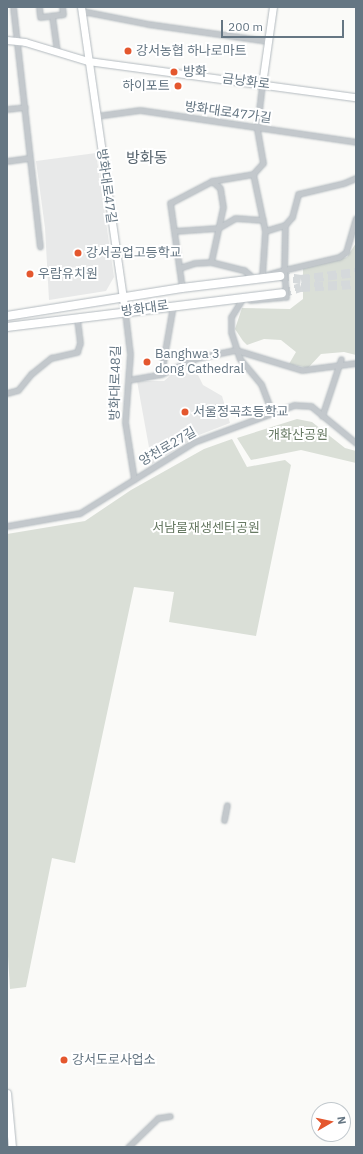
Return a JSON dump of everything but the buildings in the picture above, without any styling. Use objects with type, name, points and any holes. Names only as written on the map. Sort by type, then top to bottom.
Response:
[{"type":"main road","name":"방화대로","points":[[7,316],[282,273]]},
{"type":"main road","name":"방화대로","points":[[7,327],[77,319],[173,305],[282,293]]},
{"type":"street","points":[[13,7],[40,246]]},
{"type":"street","points":[[39,7],[40,17],[63,14],[62,7]]},
{"type":"street","points":[[182,288],[170,203],[212,181],[253,174],[263,163],[257,128],[273,7]]},
{"type":"street","points":[[88,61],[81,9],[148,24],[268,41]]},
{"type":"street","points":[[52,16],[56,51]]},
{"type":"street","name":"금낭화로","points":[[7,40],[17,40],[88,61],[356,97]]},
{"type":"street","name":"방화대로47길","points":[[88,61],[125,312]]},
{"type":"street","points":[[7,109],[25,107]]},
{"type":"street","name":"방화대로47가길","points":[[96,116],[140,110],[356,142]]},
{"type":"street","points":[[7,161],[29,158]]},
{"type":"street","points":[[253,174],[265,231],[262,276]]},
{"type":"street","points":[[265,231],[285,225],[292,217],[298,194],[344,183],[356,178]]},
{"type":"street","points":[[211,262],[223,207],[220,188],[212,181]]},
{"type":"street","points":[[174,230],[218,228],[235,218],[263,220]]},
{"type":"street","points":[[191,287],[251,276],[282,273],[339,257],[346,252],[356,218]]},
{"type":"street","points":[[195,303],[283,299],[287,294],[282,273],[285,225]]},
{"type":"street","points":[[178,268],[194,262],[211,262],[244,270],[251,276]]},
{"type":"street","points":[[241,301],[231,317],[231,332],[236,350],[240,359],[261,384],[272,412]]},
{"type":"street","points":[[161,374],[173,305]]},
{"type":"street","name":"방화대로48길","points":[[125,312],[130,354],[125,422],[134,479]]},
{"type":"street","points":[[7,393],[18,390],[31,374],[51,358],[78,352],[80,344],[77,319]]},
{"type":"street","points":[[128,380],[161,374],[197,358],[236,350],[302,370],[356,363]]},
{"type":"street","points":[[322,416],[341,359]]},
{"type":"street","name":"양천로27길","points":[[7,526],[80,513],[194,442],[294,405],[306,404],[356,443]]},
{"type":"street","points":[[224,820],[227,805]]},
{"type":"street","points":[[7,1093],[8,1122],[12,1147]]},
{"type":"street","points":[[128,1147],[158,1118],[170,1116]]},
{"type":"shaded area","points":[[96,153],[114,277],[106,291],[49,300],[45,228],[36,161]]},
{"type":"shaded area","name":"서울정곡초등학교","points":[[176,371],[198,375],[203,385],[222,396],[230,423],[199,435],[152,464],[137,381],[164,381]]},
{"type":"green space","points":[[356,243],[356,355],[344,352],[321,354],[308,368],[289,364],[296,352],[281,340],[264,339],[247,345],[243,341],[235,329],[242,308],[290,309],[303,299],[303,268],[347,257]]},
{"type":"green space","name":"개화산공원","points":[[297,419],[312,422],[345,448],[356,451],[356,463],[301,450],[251,460],[237,438]]},
{"type":"green space","name":"서남물재생센터공원","points":[[232,439],[247,467],[285,460],[291,465],[256,636],[169,622],[174,592],[134,587],[75,863],[52,858],[26,987],[10,989],[7,940],[7,534],[85,521],[131,490],[204,449]]},
{"type":"tunnel","points":[[280,276],[301,279],[356,272]]},
{"type":"tunnel","points":[[282,293],[301,287],[356,284]]},
{"type":"place","name":"강서농협 하나로마트","points":[[128,51]]},
{"type":"place","name":"방화","points":[[174,72]]},
{"type":"place","name":"하이포트","points":[[178,86]]},
{"type":"place","name":"강서공업고등학교","points":[[78,253]]},
{"type":"place","name":"우람유치원","points":[[30,274]]},
{"type":"place","name":"Banghwa 3 dong Cathedral","points":[[147,362]]},
{"type":"place","name":"서울정곡초등학교","points":[[185,412]]},
{"type":"place","name":"강서도로사업소","points":[[64,1060]]},
{"type":"district","name":"방화동","points":[[147,158]]}]
